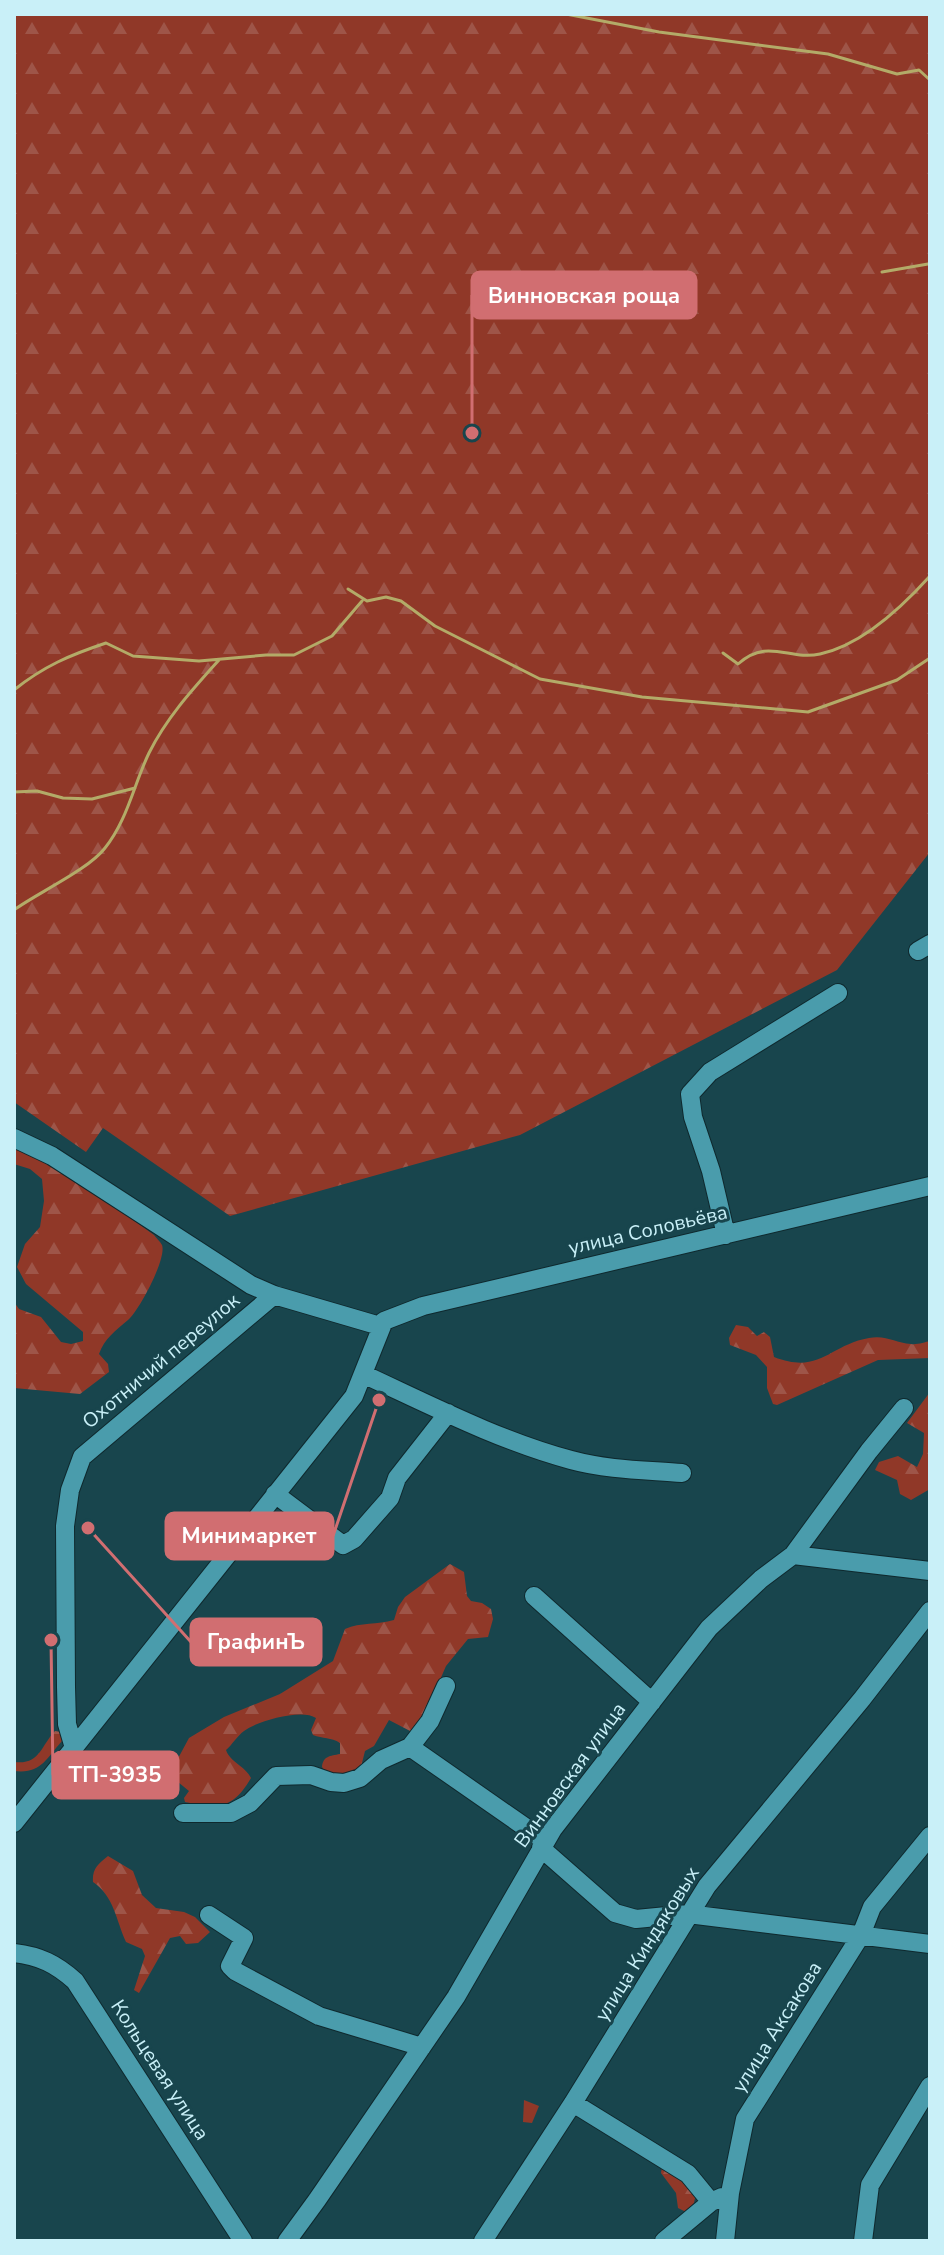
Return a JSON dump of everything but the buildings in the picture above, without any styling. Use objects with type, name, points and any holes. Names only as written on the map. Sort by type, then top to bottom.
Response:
[{"type":"street","points":[[726,1235],[711,1171],[693,1117],[690,1094],[710,1072],[838,993]]},
{"type":"street","points":[[14,1138],[52,1156],[251,1285],[274,1295],[380,1326],[365,1375],[354,1396],[14,1823]]},
{"type":"street","name":"улица Соловьёва","points":[[380,1326],[391,1316],[423,1306],[930,1186]]},
{"type":"street","name":"Охотничий переулок","points":[[74,1748],[67,1724],[65,1526],[70,1490],[82,1457],[274,1295]]},
{"type":"street","points":[[365,1375],[448,1413],[571,1460],[609,1468],[682,1473]]},
{"type":"street","name":"Винновская улица","points":[[287,2241],[422,2047],[501,1922],[543,1845],[709,1628],[761,1579],[793,1555],[904,1408]]},
{"type":"street","points":[[275,1494],[343,1545],[354,1539],[390,1498],[397,1478],[448,1413]]},
{"type":"street","points":[[793,1555],[930,1571]]},
{"type":"street","points":[[534,1596],[652,1702]]},
{"type":"street","name":"улица Киндяковых","points":[[483,2241],[573,2103],[707,1886],[862,1699],[930,1611]]},
{"type":"street","points":[[183,1813],[231,1813],[250,1803],[276,1776],[311,1775],[344,1783],[360,1778],[381,1760],[410,1747],[430,1721],[446,1686]]},
{"type":"street","points":[[410,1747],[543,1845],[615,1913],[636,1919],[688,1914],[930,1944]]},
{"type":"street","name":"улица Аксакова","points":[[725,2241],[730,2193],[745,2119],[861,1935],[872,1907],[930,1836]]},
{"type":"street","points":[[209,1915],[244,1938],[230,1966],[235,1971],[319,2016],[422,2047]]},
{"type":"street","name":"Кольцевая улица","points":[[14,1953],[44,1958],[75,1981],[243,2241]]},
{"type":"street","points":[[863,2241],[870,2185],[930,2086]]},
{"type":"street","points":[[573,2103],[688,2174],[711,2202]]},
{"type":"street","points":[[664,2241],[711,2202],[730,2193]]},
{"type":"green space","points":[[14,14],[930,14],[930,852],[837,970],[520,1135],[230,1216],[103,1128],[86,1152],[14,1102]]},
{"type":"green space","points":[[14,1141],[57,1165],[154,1235],[162,1245],[160,1261],[145,1296],[133,1315],[101,1349],[99,1354],[108,1364],[109,1372],[80,1394],[14,1388],[14,1302],[19,1309],[41,1317],[61,1342],[71,1344],[83,1341],[83,1332],[26,1284],[17,1267],[25,1244],[40,1227],[44,1201],[42,1179],[30,1169],[14,1164]]},
{"type":"green space","points":[[736,1325],[748,1327],[757,1336],[764,1332],[770,1337],[774,1357],[790,1362],[814,1361],[844,1346],[875,1337],[913,1344],[930,1341],[930,1358],[878,1360],[777,1405],[773,1404],[767,1388],[767,1367],[756,1355],[730,1345],[729,1338]]},
{"type":"green space","points":[[930,1392],[930,1489],[911,1500],[900,1494],[897,1480],[875,1470],[879,1462],[898,1456],[917,1467],[923,1454],[924,1433],[907,1423]]},
{"type":"green space","points":[[450,1564],[464,1572],[467,1596],[471,1601],[491,1609],[493,1619],[488,1637],[468,1639],[446,1666],[428,1716],[412,1732],[389,1720],[374,1746],[365,1751],[359,1775],[326,1773],[322,1767],[324,1761],[340,1754],[340,1743],[313,1735],[311,1730],[316,1718],[301,1714],[269,1720],[244,1731],[226,1750],[251,1778],[238,1796],[216,1806],[185,1802],[189,1791],[178,1782],[175,1764],[189,1738],[224,1717],[280,1694],[333,1661],[345,1629],[394,1620],[405,1597]]},
{"type":"green space","points":[[55,1731],[61,1732],[62,1741],[42,1764],[30,1770],[14,1771],[14,1762],[34,1758]]},
{"type":"green space","points":[[108,1856],[133,1871],[142,1895],[156,1908],[184,1912],[195,1917],[210,1932],[198,1943],[186,1944],[180,1936],[170,1938],[139,1993],[134,1990],[145,1956],[142,1949],[126,1942],[110,1901],[93,1882],[96,1867]]},
{"type":"green space","points":[[524,2100],[539,2106],[532,2123],[523,2122]]},
{"type":"green space","points":[[666,2164],[696,2193],[694,2203],[686,2212],[678,2208],[676,2193],[661,2173]]},
{"type":"waterway","points":[[566,14],[659,32],[828,54],[897,74],[919,70],[930,80]]},
{"type":"waterway","points":[[882,272],[928,264]]},
{"type":"waterway","points":[[723,653],[738,664],[759,652],[809,655],[836,649],[881,623],[930,576]]},
{"type":"waterway","points":[[348,589],[367,601],[386,597],[401,601],[435,626],[540,679],[642,697],[808,712],[897,680],[930,658]]},
{"type":"waterway","points":[[14,690],[58,662],[106,643],[133,656],[199,661],[294,655],[332,636],[362,601]]},
{"type":"waterway","points":[[14,910],[75,873],[105,848],[119,826],[156,740],[181,704],[219,660]]},
{"type":"waterway","points":[[14,792],[37,791],[63,798],[92,799],[135,788]]},
{"type":"place","name":"Винновская роща","points":[[472,433]]},
{"type":"place","name":"Минимаркет","points":[[379,1400]]},
{"type":"place","name":"ГрафинЪ","points":[[88,1528]]},
{"type":"place","name":"ТП-3935","points":[[51,1640]]}]
